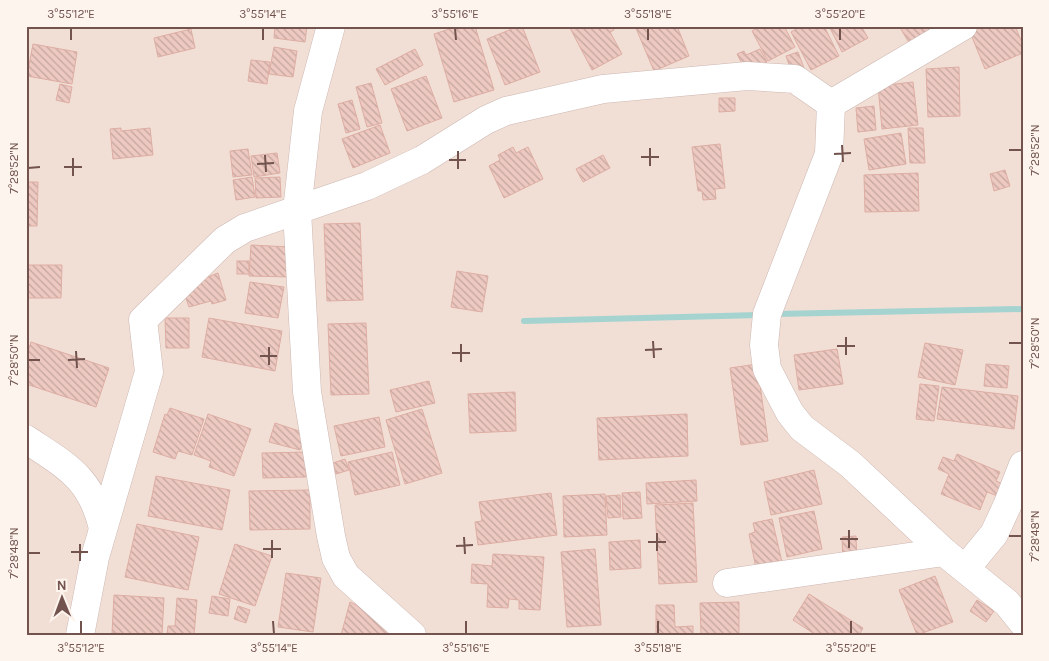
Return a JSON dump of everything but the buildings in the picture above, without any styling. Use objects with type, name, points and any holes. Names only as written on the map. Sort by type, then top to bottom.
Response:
[{"type":"street","points":[[331,26],[308,111],[297,211],[307,392],[336,558],[346,576],[412,635]]},
{"type":"street","points":[[832,104],[963,26]]},
{"type":"street","points":[[80,635],[103,528],[149,372],[142,320],[225,240],[245,228],[367,186],[422,160],[486,120],[506,111],[603,89],[756,77],[795,79],[832,104]]},
{"type":"street","points":[[832,104],[829,154],[767,314],[764,345],[767,369],[790,413],[802,428],[850,464],[944,552],[1007,603],[1023,623]]},
{"type":"street","points":[[26,438],[72,470],[87,476],[105,470],[124,455]]},
{"type":"street","points":[[966,568],[994,534],[1008,506],[1023,465]]},
{"type":"street","points":[[72,470],[90,492],[98,508],[103,528]]},
{"type":"street","points":[[727,583],[944,552]]},
{"type":"shaded area","points":[[26,26],[1023,26],[1023,635],[26,635]]},
{"type":"waterway","points":[[775,314],[1023,309]]},
{"type":"waterway","points":[[524,321],[760,315]]}]
